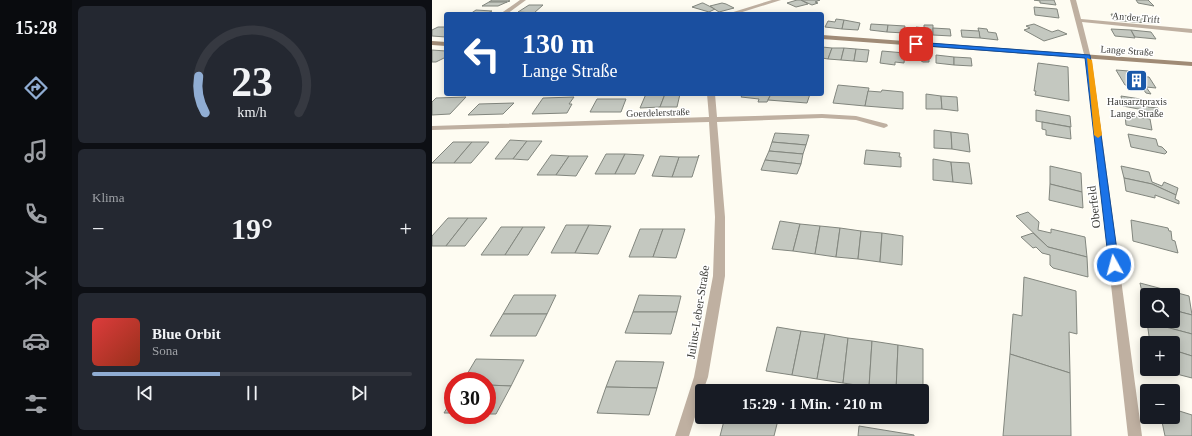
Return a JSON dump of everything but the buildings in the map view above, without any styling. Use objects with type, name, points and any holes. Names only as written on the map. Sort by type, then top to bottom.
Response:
[{"type":"street","points":[[506,12],[523,0]]},
{"type":"street","points":[[737,12],[778,0]]},
{"type":"street","name":"Oberfeld","points":[[1072,0],[1088,57],[1135,436]]},
{"type":"street","name":"An der Trift","points":[[1078,20],[1192,31]]},
{"type":"street","name":"Lange Straße","points":[[824,37],[1192,64]]},
{"type":"street","points":[[432,43],[444,44]]},
{"type":"street","name":"Julius-Leber-Straße","points":[[682,436],[701,377],[719,276],[720,217],[711,96]]},
{"type":"street","name":"Goerdelerstraße","points":[[432,128],[822,116],[856,118],[884,126]]},
{"type":"slow traffic","points":[[1089,60],[1098,135]]},
{"type":"place","name":"Hausarztpraxis Lange Straße","points":[[1137,81]]},
{"type":"route","points":[[916,44],[1088,57],[1114,265]]}]
